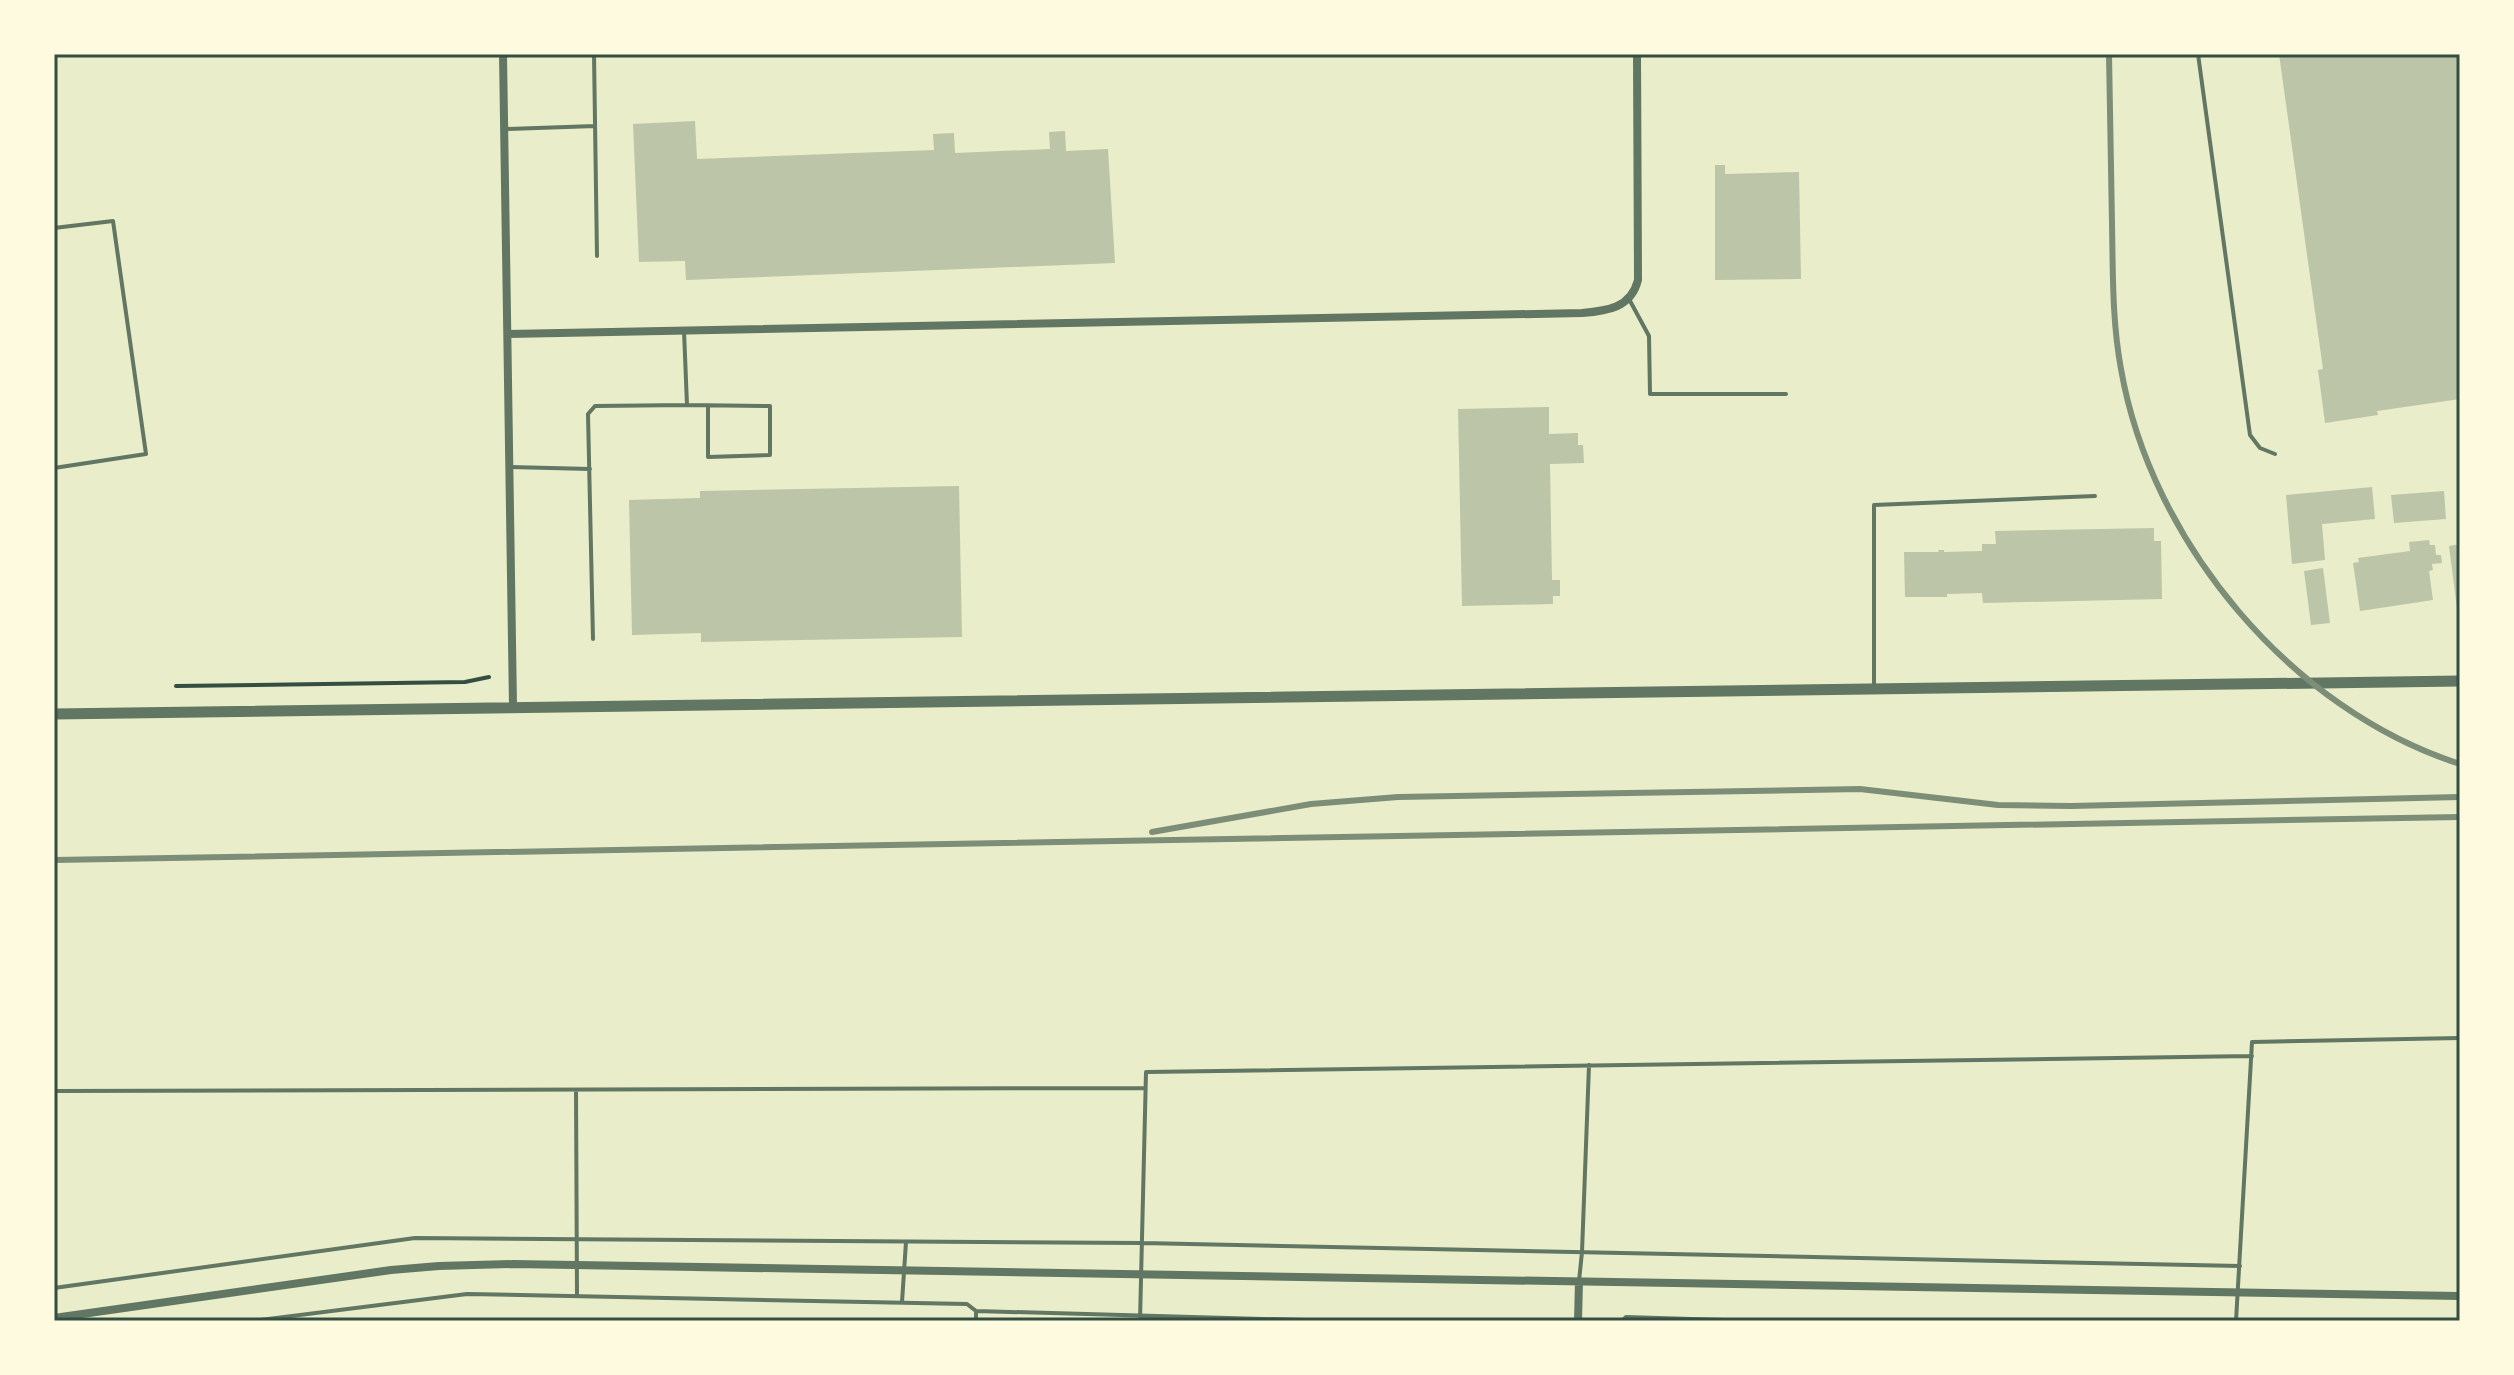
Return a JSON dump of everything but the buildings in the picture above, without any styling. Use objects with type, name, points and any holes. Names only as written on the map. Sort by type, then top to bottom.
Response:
[{"type":"street","points":[[503,54],[513,707]]},
{"type":"street","points":[[508,334],[1606,311],[1629,299],[1638,280],[1637,54]]},
{"type":"street","points":[[54,714],[2460,681]]},
{"type":"street","points":[[54,1318],[407,1269],[463,1265],[904,1269],[2460,1296]]},
{"type":"street","points":[[1578,1321],[1579,1281]]},
{"type":"lane","points":[[594,54],[597,256]]},
{"type":"lane","points":[[2198,54],[2250,435],[2260,448],[2275,454]]},
{"type":"lane","points":[[504,129],[595,126]]},
{"type":"lane","points":[[54,228],[113,221],[146,454],[54,468]]},
{"type":"lane","points":[[1629,299],[1649,336],[1650,394],[1786,394]]},
{"type":"lane","points":[[684,331],[687,405]]},
{"type":"lane","points":[[593,639],[588,414],[595,406],[687,405],[770,406],[770,455],[708,457],[708,406]]},
{"type":"lane","points":[[510,467],[590,469]]},
{"type":"lane","points":[[1874,690],[1874,505],[2095,496]]},
{"type":"lane","points":[[2236,1321],[2252,1042],[2460,1038]]},
{"type":"lane","points":[[1140,1318],[1146,1072],[2252,1056]]},
{"type":"lane","points":[[1579,1281],[1589,1065]]},
{"type":"lane","points":[[54,1091],[1145,1088]]},
{"type":"lane","points":[[576,1089],[577,1296]]},
{"type":"lane","points":[[54,1288],[415,1238],[1142,1243],[2240,1266]]},
{"type":"lane","points":[[902,1302],[906,1242]]},
{"type":"lane","points":[[252,1321],[467,1294],[967,1304],[976,1311],[1102,1318],[1338,1321]]},
{"type":"lane","points":[[976,1311],[976,1321]]},
{"type":"lane","points":[[1622,1321],[1626,1317],[1757,1321]]},
{"type":"path","points":[[176,686],[465,682],[489,677]]},
{"type":"railway","points":[[2109,54],[2114,315],[2118,351],[2137,433],[2163,496],[2197,556],[2238,611],[2286,661],[2340,704],[2398,739],[2460,764]]},
{"type":"railway","points":[[1152,832],[1311,804],[1398,797],[1860,789],[1998,805],[2071,806],[2460,797]]},
{"type":"railway","points":[[54,860],[2460,817]]}]
